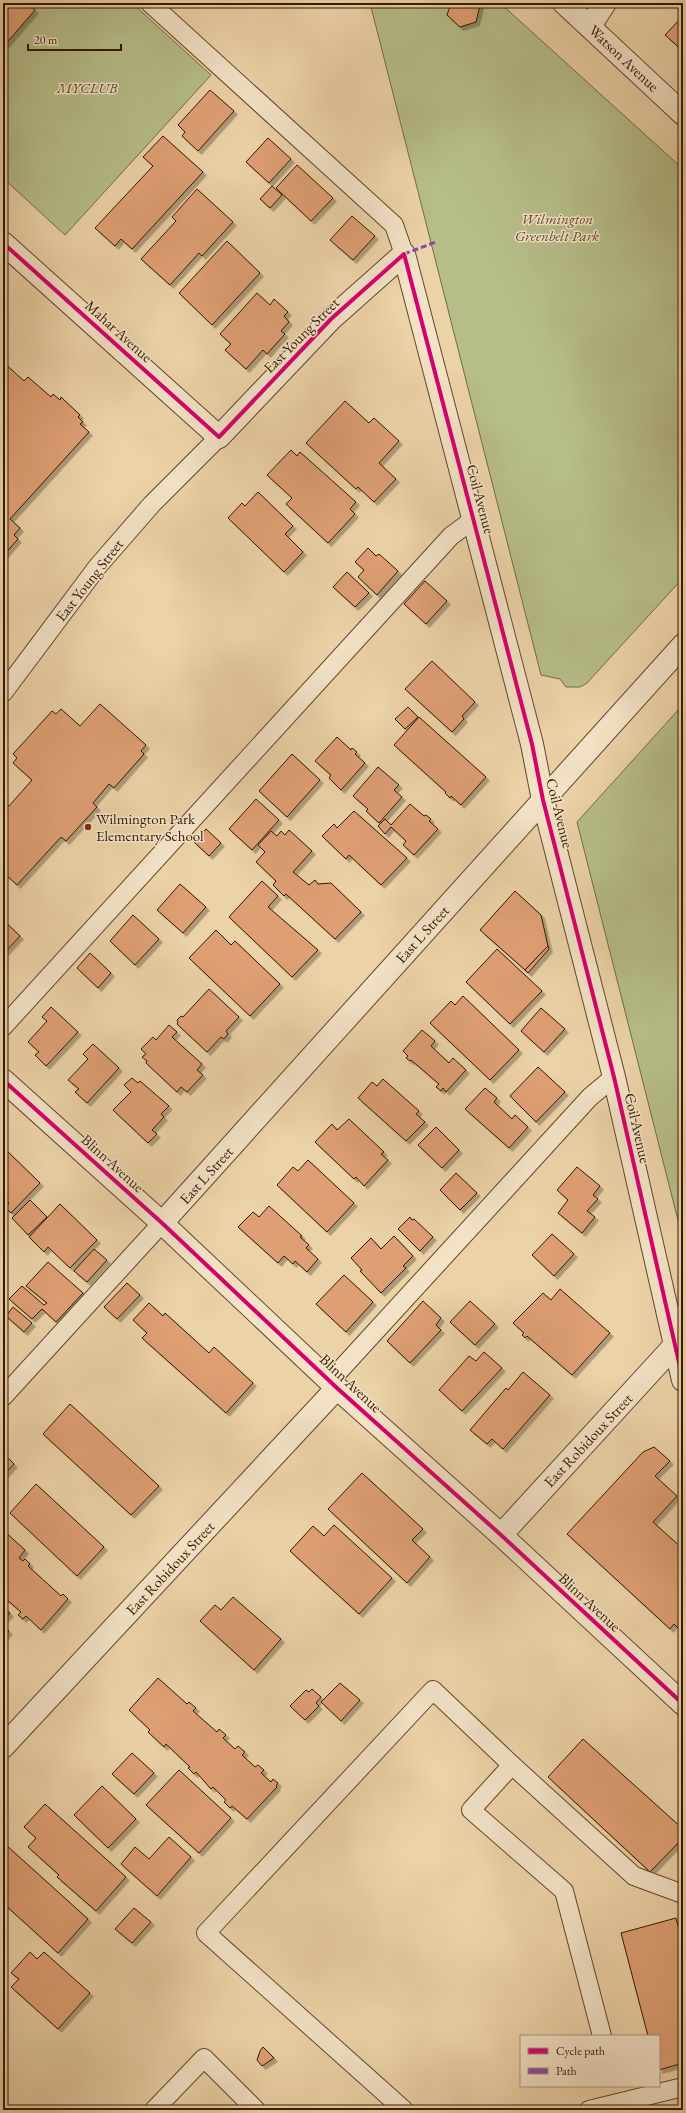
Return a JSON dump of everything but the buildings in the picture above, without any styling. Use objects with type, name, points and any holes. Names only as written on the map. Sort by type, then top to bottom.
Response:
[{"type":"street","name":"Watson Avenue","points":[[564,3],[683,114]]},
{"type":"street","points":[[590,26],[605,3]]},
{"type":"street","name":"Mahar Avenue","points":[[3,243],[219,437]]},
{"type":"street","name":"East Young Street","points":[[219,437],[331,319],[404,254]]},
{"type":"street","name":"Coil Avenue","points":[[404,254],[532,744],[543,800],[614,1077],[683,1380]]},
{"type":"street","name":"East L Street","points":[[162,1224],[683,645]]},
{"type":"street","name":"Blinn Avenue","points":[[3,1080],[162,1224],[334,1385],[501,1535],[683,1704]]},
{"type":"street","name":"East Robidoux Street","points":[[501,1535],[674,1345]]},
{"type":"street","name":"East Robidoux Street","points":[[3,1747],[334,1385]]},
{"type":"lane","points":[[150,3],[394,225],[404,254]]},
{"type":"lane","name":"East Young Street","points":[[3,693],[98,566],[152,504],[219,437]]},
{"type":"lane","points":[[3,1027],[451,536],[474,519]]},
{"type":"lane","points":[[334,1385],[590,1097],[614,1077]]},
{"type":"lane","points":[[3,1397],[162,1224]]},
{"type":"lane","points":[[404,2110],[206,1933],[433,1690],[512,1765],[634,1876],[683,1894]]},
{"type":"lane","points":[[512,1765],[471,1810],[564,1891],[602,2035]]},
{"type":"lane","points":[[154,2110],[204,2058],[256,2110]]},
{"type":"lane","points":[[589,2110],[617,2094],[683,2087]]},
{"type":"green space","name":"MYCLUB","points":[[3,3],[132,3],[211,75],[65,235],[3,178]]},
{"type":"green space","name":"Wilmington Greenbelt Park","points":[[370,3],[500,3],[683,169],[683,292],[678,298],[683,320],[683,578],[587,683],[580,687],[566,687],[560,679],[541,675]]},
{"type":"green space","points":[[681,707],[683,707],[683,1240],[577,822]]},
{"type":"marked path","points":[[404,254],[436,242]]},
{"type":"cycle path","points":[[3,243],[219,437],[331,319],[404,254],[532,744],[543,800],[614,1077],[683,1380]]},
{"type":"cycle path","points":[[3,1080],[162,1223],[337,1388],[501,1535],[683,1704]]},
{"type":"place","name":"Wilmington Park Elementary School","points":[[88,827]]}]
